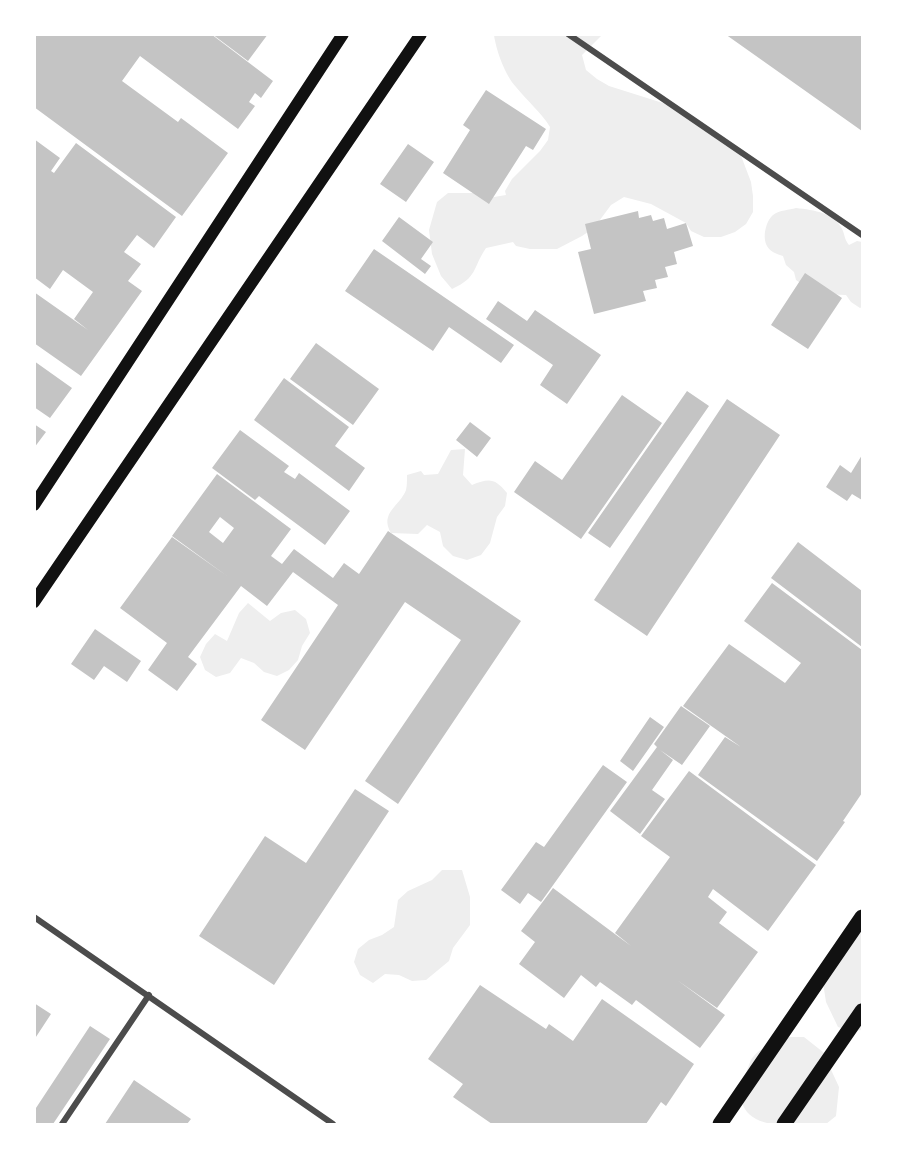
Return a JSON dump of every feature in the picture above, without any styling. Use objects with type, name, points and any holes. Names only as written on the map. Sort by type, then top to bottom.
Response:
[{"type":"main road","points":[[34,505],[343,34]]},
{"type":"main road","points":[[34,602],[421,34]]},
{"type":"main road","points":[[720,1125],[862,917]]},
{"type":"main road","points":[[784,1125],[862,1011]]},
{"type":"street","points":[[568,34],[862,235]]},
{"type":"street","points":[[34,916],[333,1125]]},
{"type":"street","points":[[62,1125],[149,995]]},
{"type":"shaded area","points":[[494,35],[602,35],[582,55],[586,70],[609,86],[666,104],[740,153],[751,182],[753,196],[753,212],[746,224],[735,232],[721,237],[704,237],[691,231],[686,223],[651,204],[624,197],[611,205],[594,228],[557,249],[530,249],[516,246],[513,242],[486,248],[474,272],[452,289],[441,276],[432,254],[429,230],[437,202],[448,193],[475,193],[488,198],[506,195],[505,191],[512,179],[548,140],[550,127],[508,76]]},
{"type":"shaded area","points":[[796,208],[817,211],[830,216],[840,225],[849,245],[857,241],[862,242],[862,307],[851,302],[846,295],[820,291],[801,284],[796,280],[794,272],[786,265],[783,256],[768,248],[765,234],[773,215]]},
{"type":"shaded area","points":[[465,449],[463,475],[472,485],[487,480],[499,484],[507,493],[505,506],[497,517],[490,543],[481,555],[467,560],[453,556],[443,546],[440,532],[427,525],[418,534],[391,533],[387,520],[406,490],[407,475],[421,471],[424,475],[438,474],[451,450]]},
{"type":"shaded area","points":[[248,603],[270,621],[281,613],[295,610],[306,619],[310,633],[302,646],[298,660],[289,670],[277,676],[264,672],[254,663],[241,658],[230,673],[216,677],[205,670],[200,657],[206,644],[215,634],[227,641],[239,613]]},
{"type":"shaded area","points":[[442,870],[462,870],[470,897],[470,925],[453,948],[449,961],[426,980],[412,981],[399,975],[385,974],[373,983],[360,975],[354,962],[358,949],[369,940],[394,927],[398,900],[408,891],[432,880]]},
{"type":"shaded area","points":[[862,932],[862,1030],[850,1031],[838,1027],[826,1002],[822,976],[853,934]]},
{"type":"shaded area","points":[[790,1037],[804,1037],[828,1056],[827,1061],[839,1087],[836,1116],[826,1124],[772,1124],[756,1119],[745,1109],[741,1091],[752,1058],[765,1047]]},
{"type":"building","points":[[34,34],[211,34],[273,81],[261,98],[255,93],[249,102],[255,106],[238,129],[140,56],[122,81],[178,122],[181,118],[228,153],[182,216],[34,107]]},
{"type":"building","points":[[212,34],[268,34],[248,61]]},
{"type":"building","points":[[725,34],[862,34],[862,131]]},
{"type":"building","points":[[486,90],[546,129],[533,150],[526,146],[489,204],[443,173],[470,130],[463,125]]},
{"type":"building","points":[[34,139],[60,158],[51,171],[54,173],[76,143],[176,217],[154,248],[137,235],[124,252],[141,264],[128,281],[142,291],[81,376],[34,343],[34,292],[88,330],[74,319],[93,292],[63,270],[50,289],[34,277]]},
{"type":"building","points":[[408,144],[434,162],[406,202],[380,184]]},
{"type":"building","points":[[638,211],[639,218],[651,215],[653,221],[664,218],[667,229],[686,223],[693,246],[674,252],[677,264],[665,267],[668,277],[655,280],[657,288],[643,291],[646,301],[594,314],[578,252],[591,249],[585,224]]},
{"type":"building","points":[[399,217],[433,242],[421,259],[431,266],[425,274],[382,241]]},
{"type":"building","points":[[374,249],[514,345],[501,363],[449,327],[433,351],[345,291]]},
{"type":"building","points":[[805,273],[842,298],[808,349],[771,325]]},
{"type":"building","points":[[498,301],[527,321],[535,310],[601,355],[567,404],[540,385],[553,365],[486,319]]},
{"type":"building","points":[[316,343],[379,389],[353,425],[290,379]]},
{"type":"building","points":[[34,361],[72,388],[50,418],[34,407]]},
{"type":"building","points":[[284,378],[349,427],[335,446],[365,468],[349,491],[254,420]]},
{"type":"building","points":[[687,391],[709,406],[610,548],[588,533]]},
{"type":"building","points":[[622,395],[662,423],[581,539],[514,492],[535,461],[562,480]]},
{"type":"building","points":[[727,399],[780,435],[647,636],[594,600]]},
{"type":"building","points":[[470,422],[491,438],[477,457],[456,440]]},
{"type":"building","points":[[34,424],[46,432],[34,448]]},
{"type":"building","points":[[240,430],[289,466],[284,472],[295,479],[299,473],[350,511],[325,545],[259,496],[255,500],[212,468]]},
{"type":"building","points":[[862,455],[862,500],[852,494],[847,501],[826,487],[840,465],[851,473]]},
{"type":"building","points":[[217,474],[291,529],[271,556],[282,564],[294,549],[333,578],[344,563],[359,574],[388,531],[521,621],[398,804],[365,781],[461,640],[405,602],[305,750],[261,720],[338,605],[293,572],[267,606],[241,586],[188,657],[197,664],[177,691],[148,670],[167,643],[120,608],[172,537],[227,576],[172,536]],"holes":[[[220,517],[234,528],[223,543],[209,532]]]},
{"type":"building","points":[[798,542],[862,591],[862,647],[771,578]]},
{"type":"building","points":[[772,583],[862,650],[862,793],[843,821],[845,822],[817,861],[698,775],[725,737],[741,747],[683,706],[729,644],[785,683],[801,663],[744,621]]},
{"type":"building","points":[[95,629],[141,661],[127,682],[104,666],[94,680],[71,664]]},
{"type":"building","points":[[681,706],[710,726],[682,765],[660,750],[673,760],[652,790],[665,799],[640,834],[610,811],[657,747],[654,744]]},
{"type":"building","points":[[650,717],[664,727],[633,771],[620,761]]},
{"type":"building","points":[[603,765],[627,782],[541,902],[528,893],[520,904],[501,890],[536,842],[544,847]]},
{"type":"building","points":[[689,771],[816,865],[768,931],[713,889],[708,897],[727,912],[719,923],[758,952],[717,1008],[677,980],[725,1015],[700,1048],[636,1000],[632,1005],[600,982],[596,987],[581,975],[564,998],[519,964],[535,942],[521,931],[553,888],[631,946],[615,933],[670,857],[641,836]]},
{"type":"building","points":[[355,789],[389,811],[274,985],[199,936],[265,836],[306,863]]},
{"type":"building","points":[[480,985],[546,1029],[549,1024],[573,1041],[602,999],[694,1064],[666,1106],[661,1102],[646,1124],[492,1124],[453,1097],[463,1084],[428,1059]]},
{"type":"building","points":[[34,1003],[51,1014],[34,1040]]},
{"type":"building","points":[[90,1026],[110,1039],[53,1124],[34,1124],[34,1111]]},
{"type":"building","points":[[134,1080],[191,1119],[187,1124],[105,1124]]}]
